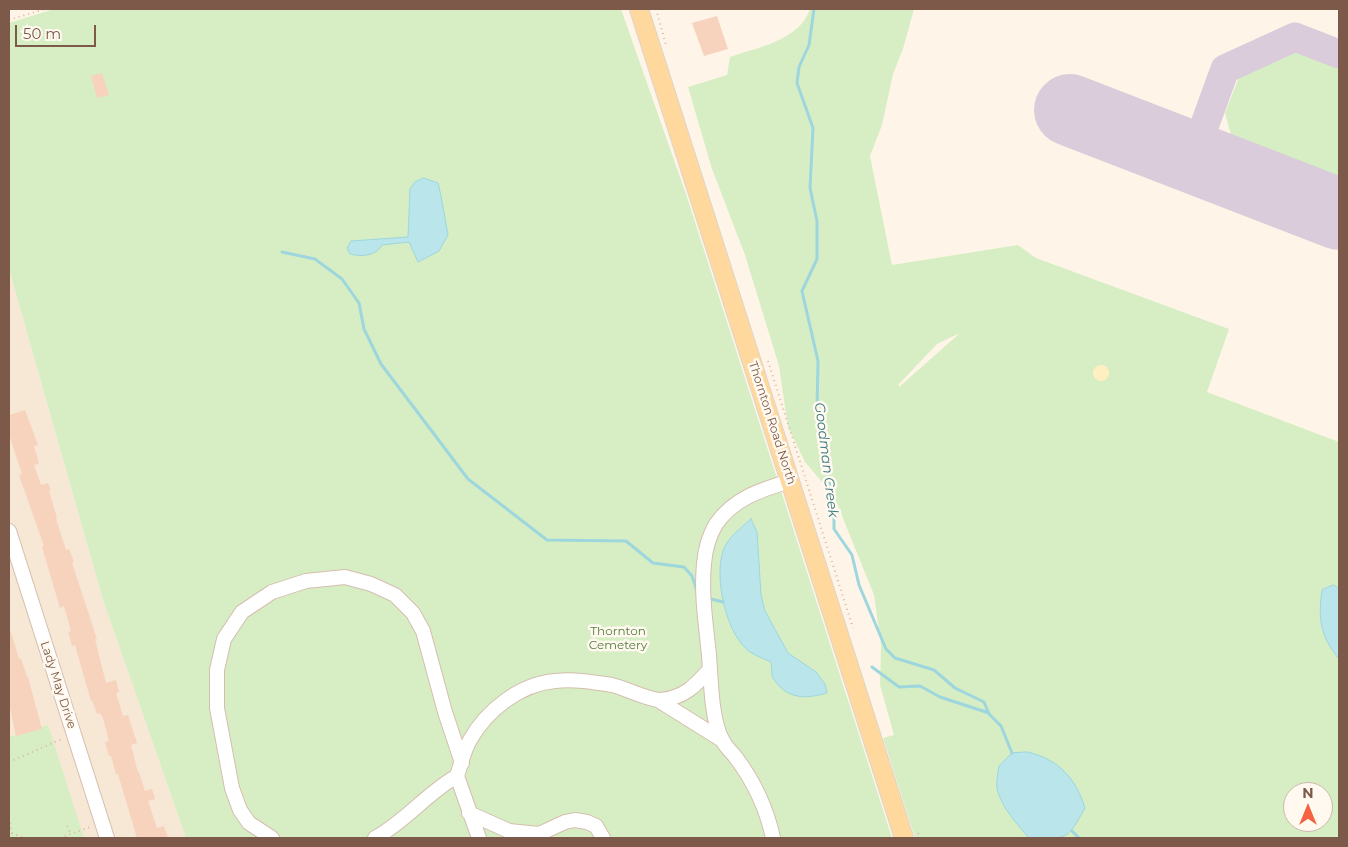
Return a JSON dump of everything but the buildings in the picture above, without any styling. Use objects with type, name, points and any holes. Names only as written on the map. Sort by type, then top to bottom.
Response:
[{"type":"main road","name":"Thornton Road North","points":[[639,9],[904,838]]},
{"type":"street","points":[[722,740],[712,702],[703,590],[707,542],[715,526],[727,510],[742,499],[758,491],[790,481]]},
{"type":"street","name":"Lady May Drive","points":[[9,531],[15,571],[74,734],[107,838]]},
{"type":"street","points":[[272,838],[249,823],[240,810],[232,788],[217,708],[217,670],[224,639],[242,612],[272,592],[306,581],[345,577],[371,584],[395,595],[413,613],[423,631],[460,769],[469,813],[479,838]]},
{"type":"street","points":[[658,700],[679,696],[688,692],[710,669]]},
{"type":"street","points":[[376,838],[391,830],[460,769],[469,741],[486,716],[509,698],[537,685],[569,680],[615,686],[658,700],[722,740],[738,760],[765,808],[773,838]]},
{"type":"street","points":[[469,813],[509,830],[538,836],[554,826],[575,820],[587,822],[596,826],[602,838]]},
{"type":"path","points":[[9,20],[45,9]]},
{"type":"path","points":[[9,762],[74,734]]},
{"type":"path","points":[[9,818],[12,833],[9,838]]},
{"type":"path","points":[[60,838],[102,822]]},
{"type":"path","points":[[67,826],[71,834]]},
{"type":"path","points":[[12,833],[23,838]]},
{"type":"shaded area","points":[[9,269],[103,600],[186,838],[9,838]]},
{"type":"green space","name":"Thornton Cemetery","points":[[54,9],[621,9],[687,197],[892,838],[186,838],[103,600],[9,269],[9,23]]},
{"type":"green space","points":[[810,9],[914,9],[903,49],[893,74],[882,125],[870,156],[892,265],[1018,245],[1036,258],[1229,329],[1207,392],[1339,442],[1339,838],[915,838],[883,738],[894,735],[880,685],[881,645],[874,595],[834,496],[805,462],[788,427],[779,366],[745,255],[712,169],[688,87],[727,75],[730,57],[765,46],[797,29],[805,20]],"holes":[[[960,333],[899,387],[899,384],[937,344]]]},
{"type":"green space","points":[[1296,49],[1339,67],[1339,185],[1234,146],[1225,113],[1241,72]]},
{"type":"green space","points":[[48,725],[84,838],[9,838],[9,737]]},
{"type":"sand","points":[[1098,365],[1104,365],[1109,370],[1107,379],[1098,381],[1093,376],[1093,370]]},
{"type":"water","points":[[424,178],[438,183],[441,196],[448,235],[439,251],[418,262],[409,242],[382,245],[379,249],[368,255],[350,254],[347,248],[351,241],[408,237],[410,189],[415,182]]},
{"type":"water","points":[[751,519],[757,532],[761,595],[765,611],[788,653],[816,672],[825,684],[827,693],[804,697],[784,690],[773,678],[771,662],[750,652],[734,633],[721,590],[721,562],[725,546]]},
{"type":"water","points":[[1334,585],[1339,589],[1339,659],[1324,635],[1320,610],[1322,590]]},
{"type":"water","points":[[1028,752],[1039,755],[1057,765],[1071,779],[1081,797],[1085,808],[1074,827],[1064,836],[1029,838],[1010,815],[999,796],[997,778],[999,766],[1012,753]]},
{"type":"waterway","name":"Goodman Creek","points":[[814,9],[809,45],[799,67],[797,83],[813,128],[810,188],[817,221],[817,259],[802,291],[818,361],[817,410],[834,503],[834,529],[852,555],[859,585],[886,649],[895,658],[934,670],[955,688],[984,702],[989,714],[1001,726],[1012,753]]},
{"type":"waterway","points":[[282,252],[315,259],[342,279],[359,303],[364,329],[381,364],[468,479],[547,540],[626,541],[653,563],[684,567],[692,576],[697,591]]},
{"type":"waterway","points":[[707,598],[723,602]]},
{"type":"waterway","points":[[872,667],[899,687],[920,686],[940,697],[989,713]]},
{"type":"waterway","name":"Goodman Creek","points":[[1072,831],[1079,838]]},
{"type":"taxiway","points":[[1193,157],[1225,69],[1295,37],[1339,54]]},
{"type":"runway","points":[[1070,110],[1339,214]]}]
